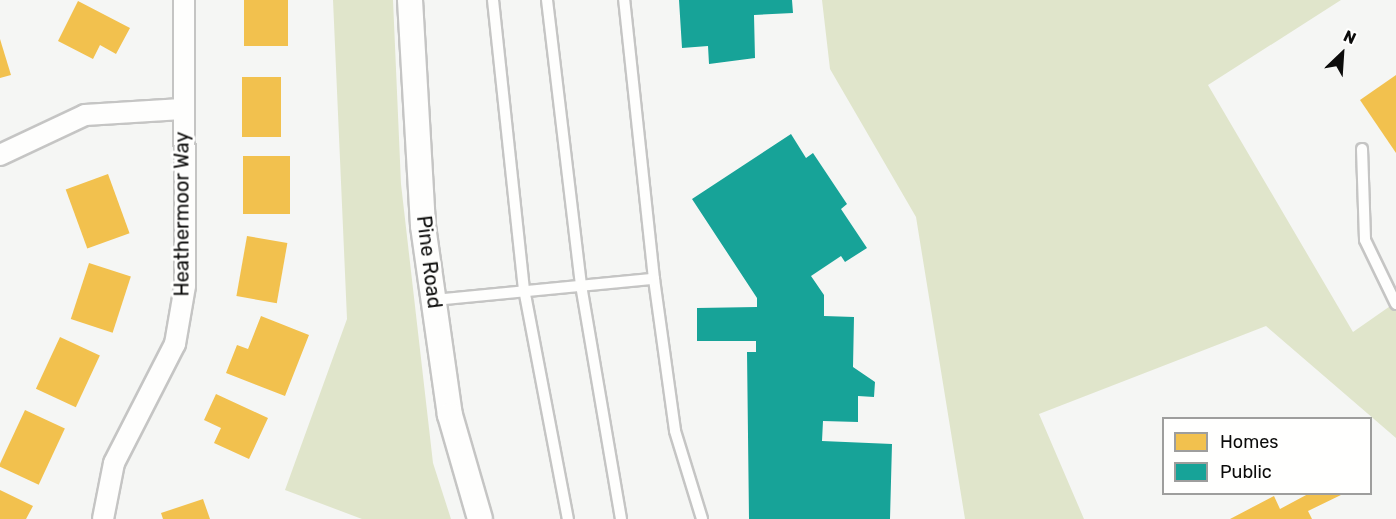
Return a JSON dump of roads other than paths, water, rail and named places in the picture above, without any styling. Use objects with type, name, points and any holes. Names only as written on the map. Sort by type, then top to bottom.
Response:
[{"type":"street","name":"Heathermoor Way","points":[[103,519],[114,463],[175,344],[185,286],[184,0]]},
{"type":"street","name":"Pine Road","points":[[410,0],[423,226],[450,415],[480,519]]},
{"type":"street","points":[[0,155],[85,115],[183,109]]},
{"type":"lane","points":[[493,0],[524,289],[568,519]]},
{"type":"lane","points":[[547,0],[580,285],[621,519]]},
{"type":"lane","points":[[624,0],[654,279],[675,431],[702,519]]},
{"type":"lane","points":[[1362,149],[1365,240],[1396,304]]},
{"type":"lane","points":[[434,300],[524,289],[654,279]]}]
